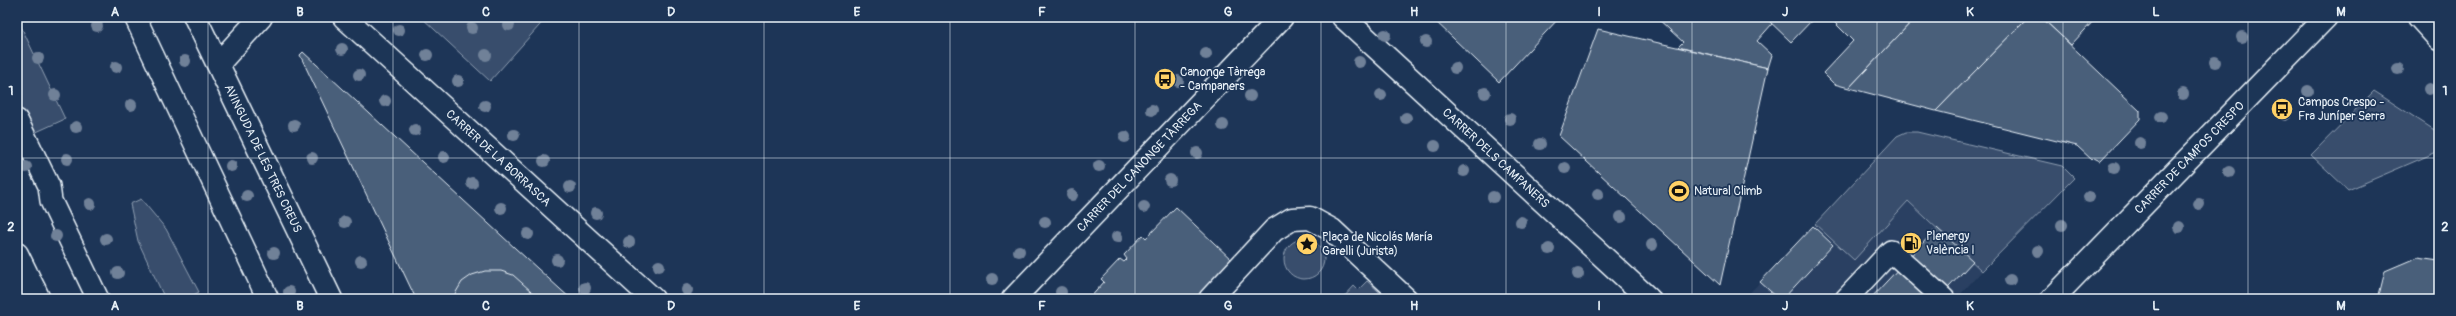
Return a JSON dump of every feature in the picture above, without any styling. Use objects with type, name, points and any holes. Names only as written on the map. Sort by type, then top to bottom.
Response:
[{"type":"street","name":"AVINGUDA DE LES TRES CREUS","points":[[195,17],[331,299]]},
{"type":"street","points":[[218,63],[261,17]]},
{"type":"street","name":"CARRER DE LA BORRASCA","points":[[344,17],[653,299]]},
{"type":"street","name":"CARRER DEL CANONGE TÀRREGA","points":[[1013,299],[1282,17]]},
{"type":"street","name":"CARRER DELS CAMPANERS","points":[[1343,17],[1649,299]]},
{"type":"street","name":"CARRER DE CAMPOS CRESPO","points":[[2052,299],[2326,17]]},
{"type":"street","points":[[2419,17],[2439,39]]},
{"type":"street","points":[[1210,299],[1274,230],[1292,219],[1310,218],[1332,230],[1406,299]]},
{"type":"street","points":[[17,254],[30,295]]},
{"type":"lane","points":[[135,17],[268,299]]},
{"type":"lane","points":[[17,120],[49,186],[50,202],[98,299]]},
{"type":"lane","points":[[1846,299],[1891,251],[1944,299]]},
{"type":"shaded area","points":[[421,17],[547,17],[490,81]]},
{"type":"shaded area","points":[[17,18],[65,119],[32,134],[17,102]]},
{"type":"shaded area","points":[[2374,91],[2439,133],[2439,151],[2348,190],[2311,155]]},
{"type":"shaded area","points":[[1906,132],[1917,132],[2062,166],[2074,178],[1982,271],[1908,201],[1854,260],[1815,224],[1897,136]]},
{"type":"shaded area","points":[[141,199],[166,229],[199,292],[186,299],[165,299],[138,241],[130,204]]},
{"type":"shaded area","name":"Plenergy València I","points":[[1908,201],[1982,271],[1956,299],[1744,299],[1815,224],[1854,260]]},
{"type":"shaded area","points":[[1300,239],[1308,239],[1315,242],[1321,248],[1324,259],[1321,270],[1315,276],[1308,279],[1300,279],[1293,276],[1287,270],[1284,263],[1284,255],[1287,248],[1293,242]]},
{"type":"shaded area","points":[[1367,281],[1387,299],[1342,299],[1354,286],[1358,290]]},
{"type":"building","points":[[1431,17],[1560,17],[1499,82]]},
{"type":"building","points":[[1656,17],[1765,17],[1772,24],[1757,41],[1772,55],[1768,68],[1678,47],[1683,42]]},
{"type":"building","points":[[1765,17],[1815,17],[1791,42]]},
{"type":"building","points":[[1829,17],[1916,17],[1849,88],[1834,84],[1823,73],[1853,41]]},
{"type":"building","points":[[1916,17],[2028,17],[1936,111],[1849,88]]},
{"type":"building","points":[[2028,17],[2041,17],[2140,111],[2140,119],[2100,161],[2094,158],[2092,160],[2077,146],[1936,111]]},
{"type":"building","points":[[2041,17],[2097,17],[2071,45]]},
{"type":"building","name":"Natural Climb","points":[[1598,29],[1768,68],[1720,285],[1559,136]]},
{"type":"building","points":[[303,52],[571,299],[416,299],[300,55]]},
{"type":"building","points":[[1176,207],[1233,261],[1198,299],[1089,299],[1104,282],[1101,279],[1120,259],[1124,262],[1127,259],[1124,255],[1143,235],[1146,238]]},
{"type":"building","points":[[1813,226],[1833,245],[1783,299],[1779,299],[1760,282]]},
{"type":"building","points":[[1937,228],[1973,261],[1938,299],[1870,299]]},
{"type":"building","points":[[2418,257],[2439,260],[2439,299],[2378,299],[2385,271]]},
{"type":"building","points":[[485,271],[501,271],[513,275],[540,299],[452,299],[462,282],[472,275]]},
{"type":"place","name":"Canonge Tàrrega - Campaners","points":[[1165,79]]},
{"type":"place","name":"Campos Crespo - Fra Juníper Serra","points":[[2282,109]]},
{"type":"place","name":"Natural Climb","points":[[1679,191]]},
{"type":"place","name":"Plenergy València I","points":[[1911,243]]},
{"type":"place","name":"Plaça de Nicolás María Garelli (Jurista)","points":[[1307,244]]}]
